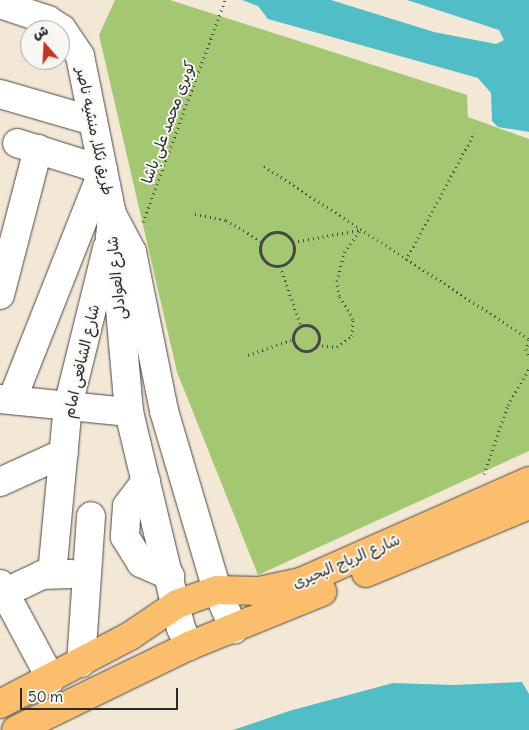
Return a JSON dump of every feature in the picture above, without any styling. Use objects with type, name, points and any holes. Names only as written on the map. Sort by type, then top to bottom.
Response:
[{"type":"main road","name":"شارع الرياح البحيرى","points":[[0,704],[81,664],[130,636],[177,604],[217,590],[259,591],[301,582],[529,481]]},
{"type":"main road","name":"شارع الرياح البحيرى","points":[[16,730],[189,646],[234,629],[529,505]]},
{"type":"street","name":"طريق نكلا, منشيه ناصر","points":[[0,4],[48,20],[72,42],[80,56],[118,235]]},
{"type":"street","points":[[0,94],[93,121]]},
{"type":"street","points":[[0,295],[28,146],[103,170],[6,399],[129,412]]},
{"type":"street","name":"شارع الشافعى امام","points":[[52,574],[68,406],[118,235]]},
{"type":"street","name":"شارع العوادلى","points":[[118,235],[118,286],[129,412],[177,604],[181,628],[189,646]]},
{"type":"street","name":"شارع العوادلى","points":[[118,235],[164,411],[217,590],[234,629]]},
{"type":"street","points":[[0,482],[64,453]]},
{"type":"street","points":[[81,664],[91,516]]},
{"type":"street","points":[[51,679],[2,591],[33,578],[52,574],[87,575]]},
{"type":"path","name":"كوبرى محمد على باشا","points":[[118,235],[225,0]]},
{"type":"path","points":[[406,260],[475,132]]},
{"type":"path","points":[[264,166],[529,340],[526,349],[529,358]]},
{"type":"path","points":[[195,214],[226,220],[261,241]]},
{"type":"path","points":[[261,241],[278,231],[293,242],[360,230]]},
{"type":"path","points":[[294,339],[303,350],[317,345],[336,347],[352,336],[353,319],[339,296],[337,281],[344,252],[360,230]]},
{"type":"path","points":[[261,241],[260,253],[263,259],[268,264],[280,266],[291,260],[293,242]]},
{"type":"path","points":[[280,266],[301,326]]},
{"type":"path","points":[[248,355],[294,339],[301,326],[306,324],[317,329],[320,340],[317,345]]},
{"type":"path","points":[[473,506],[505,412],[529,368]]},
{"type":"green space","points":[[115,0],[170,0],[467,95],[468,117],[529,139],[529,451],[258,575],[177,372],[99,35]]},
{"type":"water","points":[[242,0],[331,0],[434,32],[496,44],[504,40],[499,30],[407,0],[529,0],[529,132],[498,127],[492,121],[491,93],[478,78],[268,19],[258,6]]},
{"type":"water","points":[[522,682],[529,694],[529,730],[233,730],[289,711],[393,683],[453,685]]}]
